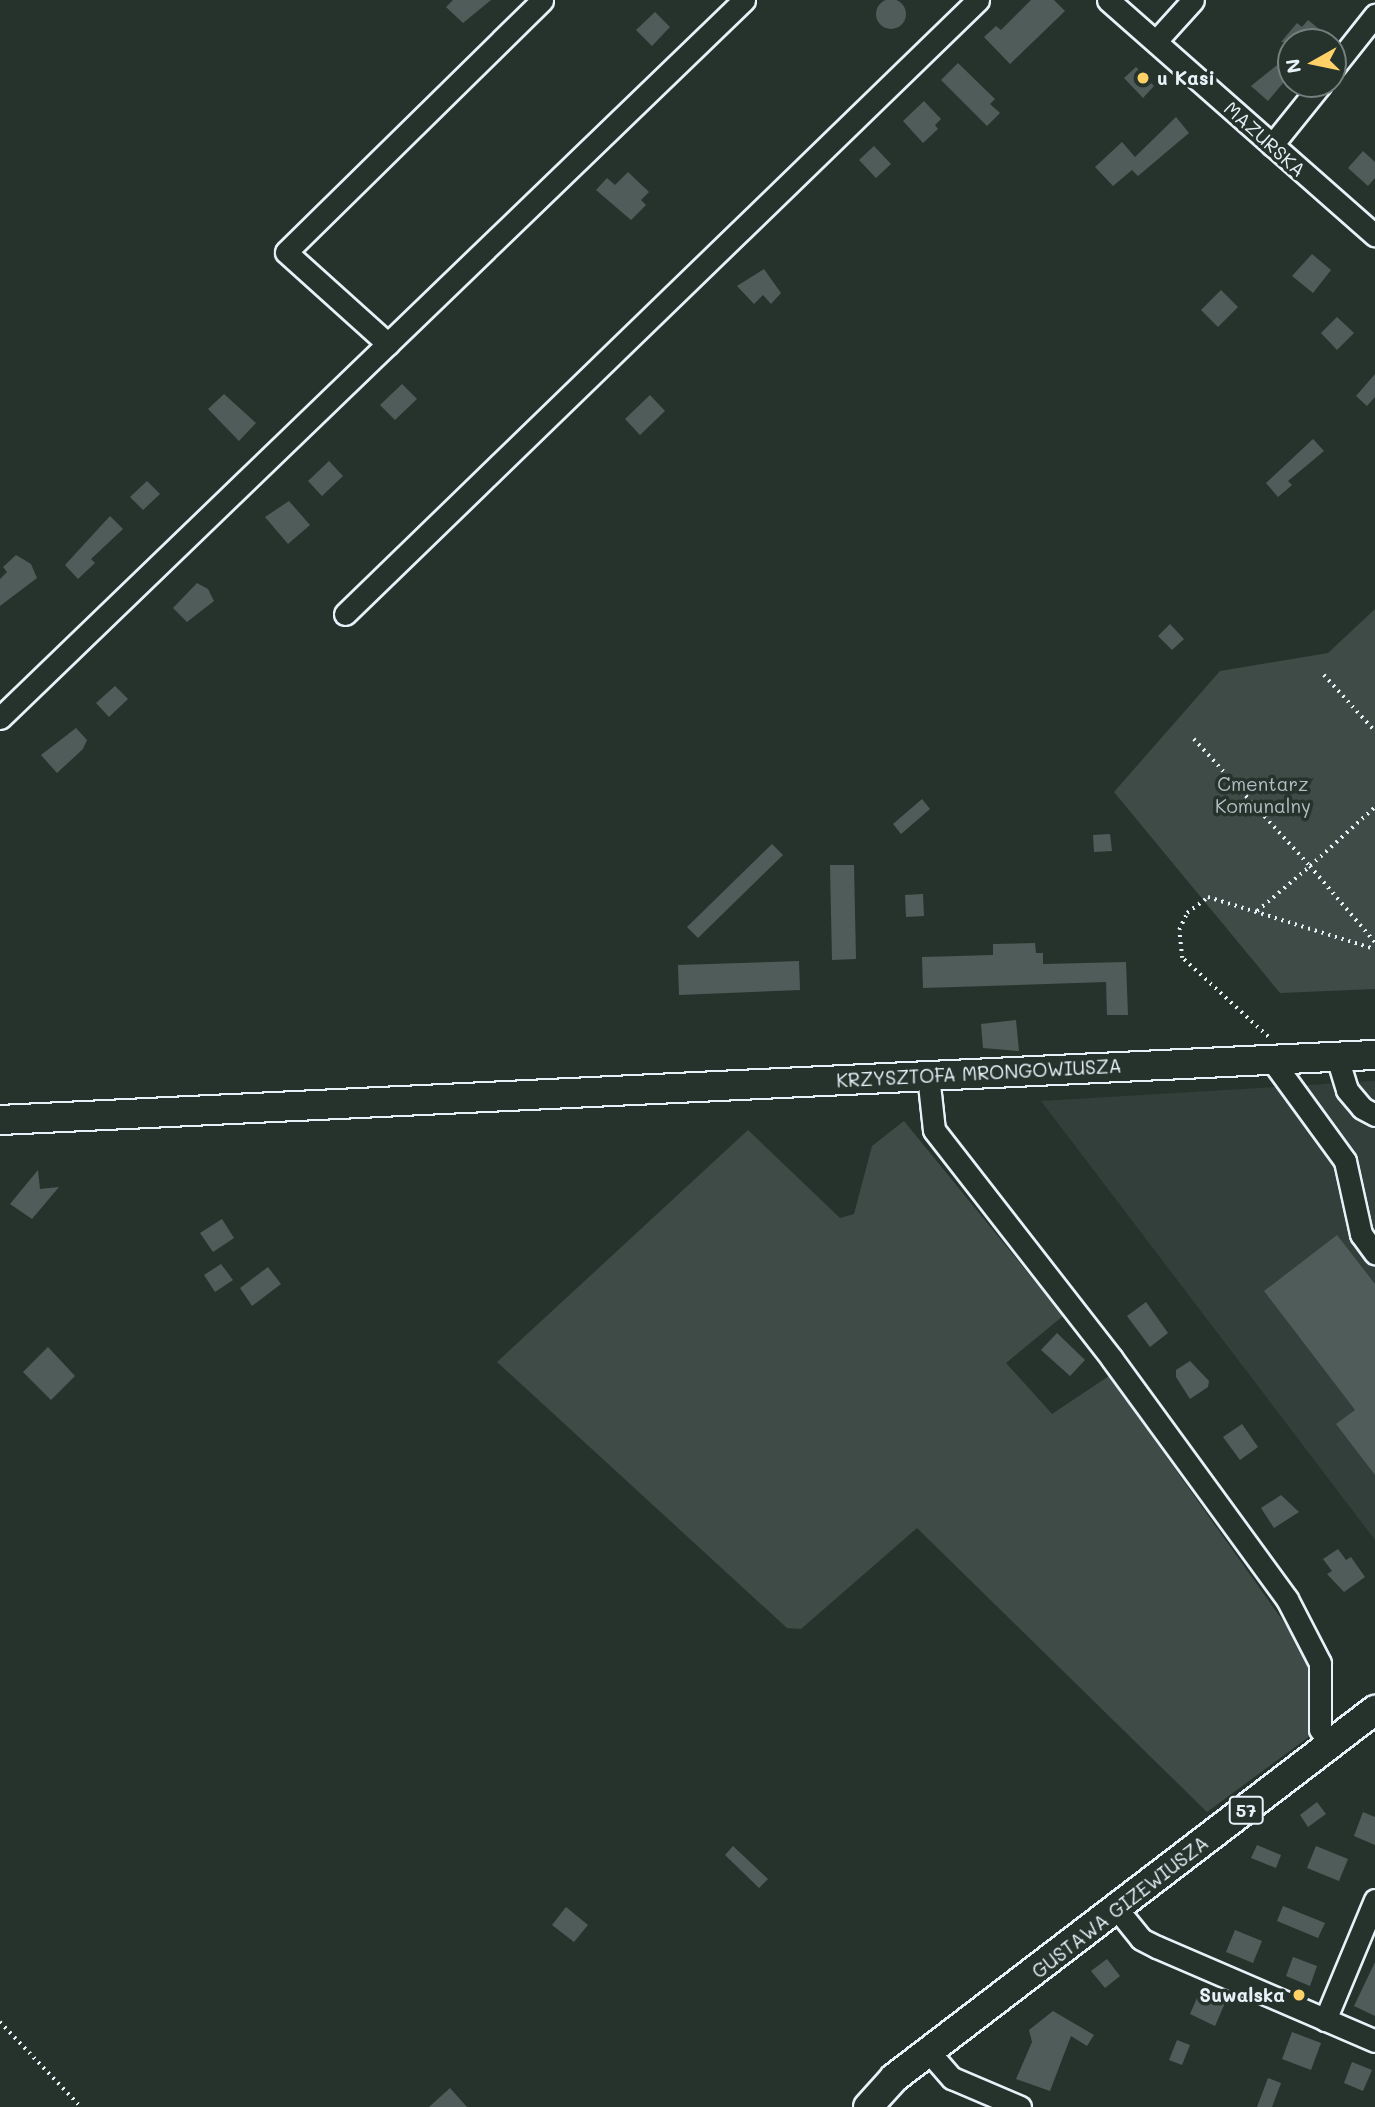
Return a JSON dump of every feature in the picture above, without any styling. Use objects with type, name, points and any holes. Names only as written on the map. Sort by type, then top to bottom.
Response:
[{"type":"main road","name":"KRZYSZTOFA MRONGOWIUSZA","points":[[0,1120],[1375,1055]]},
{"type":"main road","name":"GUSTAWA GIZEWIUSZA","points":[[868,2107],[894,2078],[1375,1710]]},
{"type":"street","points":[[388,344],[285,252],[542,0]]},
{"type":"street","points":[[0,718],[744,0]]},
{"type":"street","points":[[345,614],[978,0]]},
{"type":"street","name":"MAZURSKA","points":[[1108,0],[1375,235]]},
{"type":"street","points":[[1156,41],[1193,0]]},
{"type":"street","points":[[1347,50],[1375,15]]},
{"type":"street","points":[[1272,145],[1310,98]]},
{"type":"street","points":[[1337,1056],[1348,1090],[1362,1108],[1375,1115]]},
{"type":"street","points":[[1276,1059],[1345,1161],[1362,1234],[1375,1253]]},
{"type":"street","points":[[928,1075],[934,1130],[1112,1359],[1287,1599],[1320,1663],[1320,1729],[1330,1744]]},
{"type":"street","points":[[1325,2020],[1375,1900]]},
{"type":"street","points":[[1117,1909],[1141,1939],[1375,2041]]},
{"type":"street","points":[[929,2052],[952,2078],[1020,2107]]},
{"type":"path","points":[[1324,675],[1375,731]]},
{"type":"path","points":[[1194,739],[1375,942]]},
{"type":"path","points":[[1257,911],[1375,807]]},
{"type":"path","points":[[1276,1059],[1257,1026],[1182,958],[1179,930],[1187,913],[1208,897],[1375,949]]},
{"type":"path","points":[[0,2022],[81,2107]]},
{"type":"shaded area","points":[[1375,1081],[1375,1540],[1041,1101]]},
{"type":"green space","name":"Cmentarz Komunalny","points":[[1375,609],[1375,989],[1280,993],[1114,792],[1220,671],[1328,653]]},
{"type":"green space","points":[[904,1121],[1063,1316],[1006,1363],[1052,1414],[1109,1376],[1310,1659],[1310,1736],[1207,1812],[917,1528],[801,1629],[787,1628],[497,1362],[748,1130],[840,1218],[854,1214],[872,1146]]},
{"type":"building","points":[[891,-1],[897,0],[905,8],[905,20],[897,28],[891,29],[885,28],[877,20],[876,14],[877,8],[885,0]]},
{"type":"building","points":[[453,0],[491,0],[463,23],[446,7]]},
{"type":"building","points":[[1031,0],[1054,0],[1065,11],[1010,64],[984,37],[996,26],[1001,30]]},
{"type":"building","points":[[655,12],[670,27],[652,46],[636,30]]},
{"type":"building","points":[[1308,20],[1318,28],[1293,28],[1297,23],[1302,27]]},
{"type":"building","points":[[958,63],[995,99],[990,104],[1000,113],[987,126],[941,80]]},
{"type":"building","points":[[1277,65],[1277,90],[1268,101],[1251,86]]},
{"type":"building","points":[[1136,67],[1154,86],[1143,98],[1124,78]]},
{"type":"building","points":[[924,101],[941,119],[935,125],[938,129],[923,143],[903,121]]},
{"type":"building","points":[[1176,117],[1189,133],[1138,176],[1132,170],[1113,186],[1095,167],[1122,142],[1135,157]]},
{"type":"building","points":[[874,146],[891,164],[876,178],[859,160]]},
{"type":"building","points":[[1363,151],[1375,162],[1375,178],[1368,186],[1348,168]]},
{"type":"building","points":[[628,172],[649,192],[641,200],[646,205],[631,220],[596,190],[607,178],[615,185]]},
{"type":"building","points":[[1312,254],[1331,270],[1313,293],[1292,276]]},
{"type":"building","points":[[764,269],[781,293],[771,304],[763,295],[754,304],[737,286]]},
{"type":"building","points":[[1221,290],[1238,307],[1218,327],[1201,310]]},
{"type":"building","points":[[1337,317],[1354,333],[1337,350],[1321,333]]},
{"type":"building","points":[[1375,374],[1375,397],[1367,406],[1356,396]]},
{"type":"building","points":[[402,384],[417,399],[395,420],[380,405]]},
{"type":"building","points":[[224,394],[256,423],[239,441],[208,409]]},
{"type":"building","points":[[650,395],[665,411],[640,435],[625,419]]},
{"type":"building","points":[[1313,439],[1324,451],[1288,481],[1292,485],[1278,497],[1266,483]]},
{"type":"building","points":[[329,461],[343,476],[322,496],[308,481]]},
{"type":"building","points":[[147,481],[160,494],[143,510],[130,497]]},
{"type":"building","points":[[289,501],[310,525],[288,544],[265,517]]},
{"type":"building","points":[[110,516],[123,529],[91,559],[95,563],[78,579],[65,565]]},
{"type":"building","points":[[16,555],[31,564],[37,578],[0,606],[0,579],[7,572],[3,567]]},
{"type":"building","points":[[197,583],[208,589],[214,601],[187,622],[173,608]]},
{"type":"building","points":[[1170,624],[1184,639],[1172,650],[1158,636]]},
{"type":"building","points":[[115,686],[128,699],[109,717],[96,703]]},
{"type":"building","points":[[76,728],[87,740],[83,749],[57,773],[41,755]]},
{"type":"building","points":[[922,799],[930,809],[901,834],[893,824]]},
{"type":"building","points":[[1110,834],[1112,851],[1094,852],[1093,835]]},
{"type":"building","points":[[772,844],[783,855],[698,938],[687,927]]},
{"type":"building","points":[[830,865],[854,865],[856,959],[832,960]]},
{"type":"building","points":[[923,894],[924,916],[906,917],[905,895]]},
{"type":"building","points":[[1035,943],[1036,953],[1043,953],[1043,964],[1126,962],[1128,1015],[1107,1015],[1106,982],[923,988],[922,957],[993,955],[993,944]]},
{"type":"building","points":[[799,961],[800,990],[679,995],[678,965]]},
{"type":"building","points":[[1016,1020],[1019,1051],[983,1048],[981,1024]]},
{"type":"building","points":[[38,1170],[40,1189],[59,1187],[32,1219],[10,1204]]},
{"type":"building","points":[[222,1219],[234,1238],[213,1252],[200,1233]]},
{"type":"building","points":[[1337,1235],[1375,1284],[1375,1475],[1336,1424],[1355,1410],[1264,1291]]},
{"type":"building","points":[[221,1264],[233,1280],[215,1292],[204,1275]]},
{"type":"building","points":[[268,1267],[281,1284],[252,1306],[240,1288]]},
{"type":"building","points":[[1146,1302],[1168,1333],[1150,1347],[1127,1316]]},
{"type":"building","points":[[1057,1333],[1085,1360],[1070,1376],[1041,1350]]},
{"type":"building","points":[[48,1347],[75,1376],[51,1400],[23,1372]]},
{"type":"building","points":[[1190,1361],[1209,1381],[1208,1387],[1190,1399],[1176,1377],[1176,1370]]},
{"type":"building","points":[[1242,1424],[1258,1447],[1240,1460],[1223,1437]]},
{"type":"building","points":[[1281,1495],[1299,1512],[1274,1528],[1261,1508]]},
{"type":"building","points":[[1338,1549],[1346,1560],[1351,1557],[1365,1577],[1344,1592],[1327,1574],[1332,1571],[1323,1559]]},
{"type":"building","points":[[1317,1802],[1326,1814],[1308,1827],[1300,1815]]},
{"type":"building","points":[[1363,1812],[1375,1817],[1375,1845],[1354,1836]]},
{"type":"building","points":[[1257,1845],[1281,1855],[1276,1868],[1251,1858]]},
{"type":"building","points":[[733,1846],[768,1879],[759,1888],[725,1855]]},
{"type":"building","points":[[1316,1846],[1348,1859],[1339,1881],[1307,1868]]},
{"type":"building","points":[[1283,1906],[1325,1923],[1318,1938],[1277,1921]]},
{"type":"building","points":[[566,1907],[588,1925],[574,1942],[552,1925]]},
{"type":"building","points":[[1235,1930],[1262,1941],[1253,1963],[1226,1952]]},
{"type":"building","points":[[1293,1957],[1317,1966],[1310,1986],[1286,1976]]},
{"type":"building","points":[[1107,1959],[1120,1976],[1105,1988],[1091,1971]]},
{"type":"building","points":[[1375,1962],[1375,2016],[1354,2006]]},
{"type":"building","points":[[1200,1991],[1225,2003],[1215,2026],[1190,2014]]},
{"type":"building","points":[[1053,2011],[1094,2035],[1087,2046],[1071,2036],[1050,2091],[1016,2079],[1032,2042],[1029,2030]]},
{"type":"building","points":[[1292,2032],[1321,2043],[1311,2070],[1282,2059]]},
{"type":"building","points":[[1177,2040],[1190,2045],[1182,2065],[1169,2060]]},
{"type":"building","points":[[1352,2062],[1372,2070],[1363,2091],[1344,2083]]},
{"type":"building","points":[[1268,2078],[1281,2083],[1272,2107],[1257,2107]]},
{"type":"building","points":[[450,2088],[467,2107],[429,2107]]},
{"type":"place","name":"u Kasi","points":[[1143,78]]},
{"type":"place","name":"Suwalska","points":[[1299,1995]]}]
